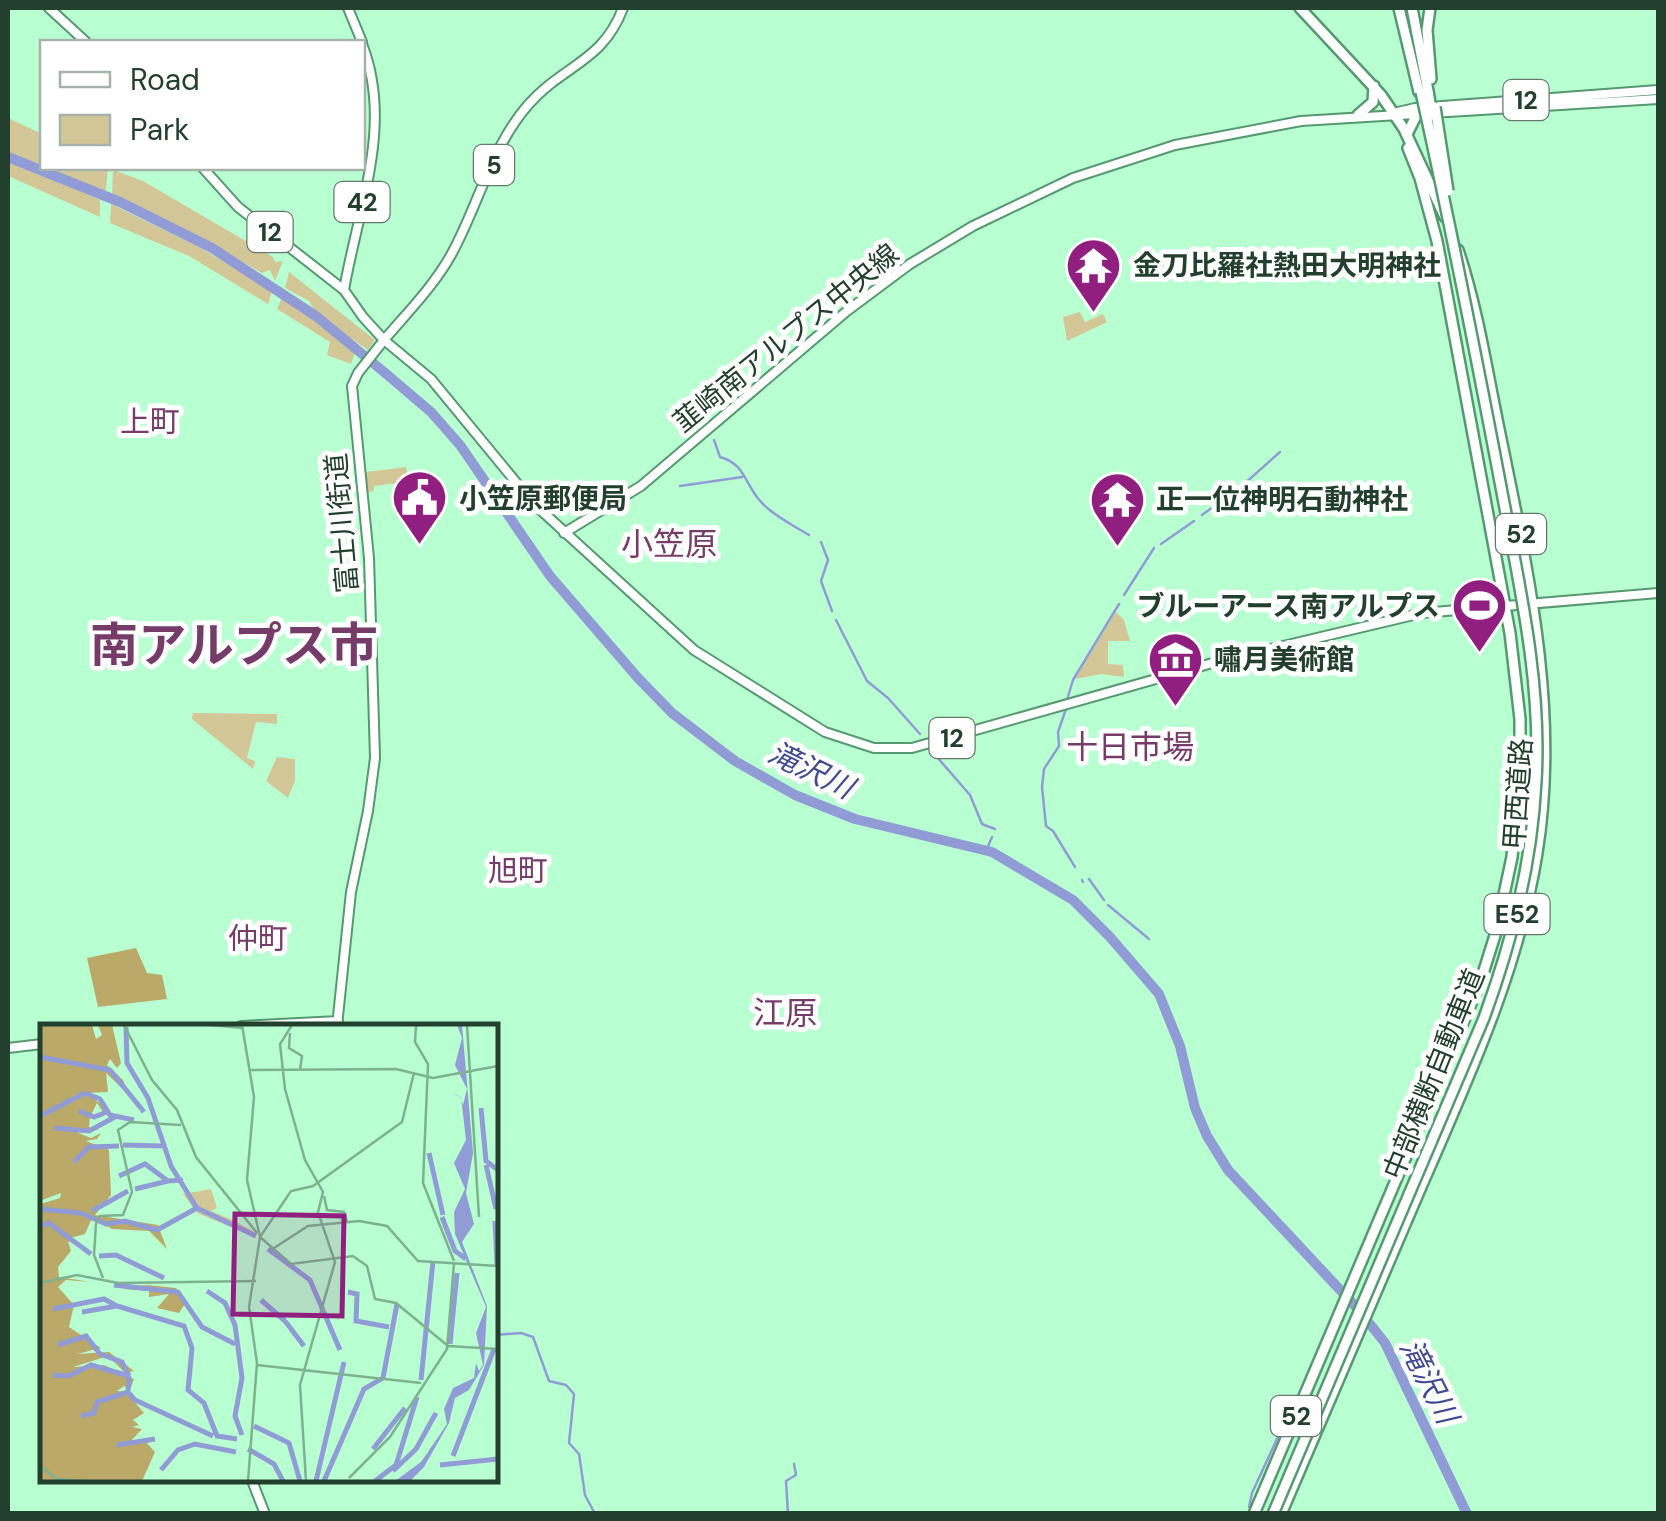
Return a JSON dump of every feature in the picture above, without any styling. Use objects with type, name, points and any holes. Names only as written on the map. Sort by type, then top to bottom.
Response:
[{"type":"highway","name":"甲西道路","points":[[1281,1514],[1496,1006],[1516,948],[1532,882],[1542,822],[1545,755],[1541,663],[1533,604],[1468,282],[1436,194],[1407,134],[1374,86],[1300,8]]},
{"type":"highway","name":"中部横断自動車道","points":[[1401,8],[1425,91],[1460,275]]},
{"type":"highway","name":"中部横断自動車道","points":[[1273,1514],[1484,1018],[1511,937],[1528,856],[1537,779],[1530,646],[1431,138],[1412,8]]},
{"type":"highway","points":[[1425,91],[1430,8]]},
{"type":"highway","points":[[1358,115],[1373,102],[1374,86]]},
{"type":"highway","name":"甲西道路","points":[[1254,1514],[1446,1067],[1488,959],[1503,948],[1496,932],[1512,856],[1520,770],[1518,691],[1437,242],[1420,178],[1393,113]]},
{"type":"highway","points":[[1407,134],[1416,116]]},
{"type":"main road","points":[[50,8],[84,40]]},
{"type":"main road","name":"42","points":[[348,8],[361,40]]},
{"type":"main road","name":"5","points":[[382,343],[450,257],[518,118],[540,93],[608,40],[624,8]]},
{"type":"main road","name":"42","points":[[344,290],[375,142],[374,77],[365,52]]},
{"type":"main road","name":"12","points":[[1393,113],[1415,108],[1658,90]]},
{"type":"main road","name":"12","points":[[1393,113],[1416,116],[1658,99]]},
{"type":"main road","name":"韮崎南アルプス中央線","points":[[564,533],[641,486],[876,288],[1004,209],[1073,178],[1175,145],[1256,127],[1393,113]]},
{"type":"main road","name":"12","points":[[205,170],[238,206],[344,290]]},
{"type":"main road","points":[[344,290],[382,343]]},
{"type":"main road","name":"富士川街道","points":[[338,1024],[351,892],[376,758],[369,558],[352,386],[362,366],[382,343]]},
{"type":"main road","name":"12","points":[[382,343],[431,379],[523,492],[564,533],[705,657],[825,732],[885,750],[930,744],[1216,662],[1388,618],[1658,593]]},
{"type":"main road","points":[[8,1048],[40,1044]]},
{"type":"main road","points":[[252,1481],[265,1514]]},
{"type":"green space","points":[[8,118],[40,133],[40,170],[108,170],[105,199],[30,168],[100,200],[100,217],[8,176]]},
{"type":"green space","points":[[113,170],[143,181],[273,257],[275,262],[283,261],[275,281],[270,270],[262,273],[112,194]]},
{"type":"green space","points":[[111,204],[201,248],[272,291],[268,304],[189,256],[110,223]]},
{"type":"green space","points":[[289,272],[375,340],[368,350],[327,322],[309,301],[285,288]]},
{"type":"green space","points":[[282,297],[355,353],[351,364],[327,355],[330,342],[277,309]]},
{"type":"green space","points":[[1080,312],[1085,322],[1103,314],[1107,322],[1067,341],[1063,317]]},
{"type":"green space","points":[[406,467],[411,486],[374,486],[374,491],[368,492],[366,472]]},
{"type":"green space","points":[[1116,612],[1124,620],[1130,641],[1108,641],[1108,664],[1123,665],[1124,677],[1101,674],[1075,679]]},
{"type":"green space","points":[[193,713],[277,714],[277,724],[256,722],[247,758],[255,761],[253,769],[192,719]]},
{"type":"green space","points":[[277,757],[295,759],[295,781],[288,798],[266,781]]},
{"type":"shaded area","points":[[136,948],[147,973],[162,975],[167,999],[98,1007],[87,958]]},
{"type":"waterway","name":"滝沢川","points":[[8,157],[40,170]]},
{"type":"waterway","name":"滝沢川","points":[[40,170],[120,202],[212,248],[316,316],[384,372],[431,412],[460,445],[550,576],[638,678],[672,713],[735,761],[795,795],[855,819],[992,852],[1073,900],[1159,994],[1180,1046],[1195,1108],[1228,1170],[1385,1343],[1467,1514]]},
{"type":"waterway","points":[[714,440],[720,457],[740,470],[762,503],[809,535]]},
{"type":"waterway","points":[[1202,515],[1280,452]]},
{"type":"waterway","points":[[680,486],[742,477]]},
{"type":"waterway","points":[[1161,544],[1194,521]]},
{"type":"waterway","points":[[821,542],[828,560],[821,581],[832,611]]},
{"type":"waterway","points":[[1124,595],[1154,548]]},
{"type":"waterway","points":[[1067,700],[1073,680],[1119,604]]},
{"type":"waterway","points":[[836,620],[867,681],[920,734]]},
{"type":"waterway","points":[[1066,709],[1058,732],[1059,746],[1044,769],[1042,787],[1046,826],[1075,867]]},
{"type":"waterway","points":[[930,749],[970,795],[982,824],[995,829]]},
{"type":"waterway","points":[[986,851],[992,837]]},
{"type":"waterway","points":[[1089,879],[1104,900]]},
{"type":"waterway","points":[[1108,905],[1149,939]]},
{"type":"waterway","points":[[498,1335],[521,1333],[533,1337],[549,1381],[566,1385],[574,1394],[569,1443],[579,1454],[585,1495],[595,1514]]},
{"type":"waterway","points":[[1252,1509],[1252,1493],[1289,1413]]},
{"type":"waterway","points":[[788,1514],[786,1481],[796,1475],[794,1464]]},
{"type":"place","name":"金刀比羅社熱田大明神社","points":[[1094,314]]},
{"type":"place","name":"小笠原郵便局","points":[[420,547]]},
{"type":"place","name":"正一位神明石動神社","points":[[1117,548]]},
{"type":"place","name":"ブルーアース南アルプス","points":[[1479,655]]},
{"type":"place","name":"嘯月美術館","points":[[1175,708]]},
{"type":"district","name":"上町","points":[[150,421]]},
{"type":"district","name":"小笠原","points":[[669,544]]},
{"type":"district","name":"南アルプス市","points":[[234,645]]},
{"type":"district","name":"十日市場","points":[[1130,747]]},
{"type":"district","name":"旭町","points":[[518,870]]},
{"type":"district","name":"仲町","points":[[258,938]]},
{"type":"district","name":"江原","points":[[785,1013]]}]
